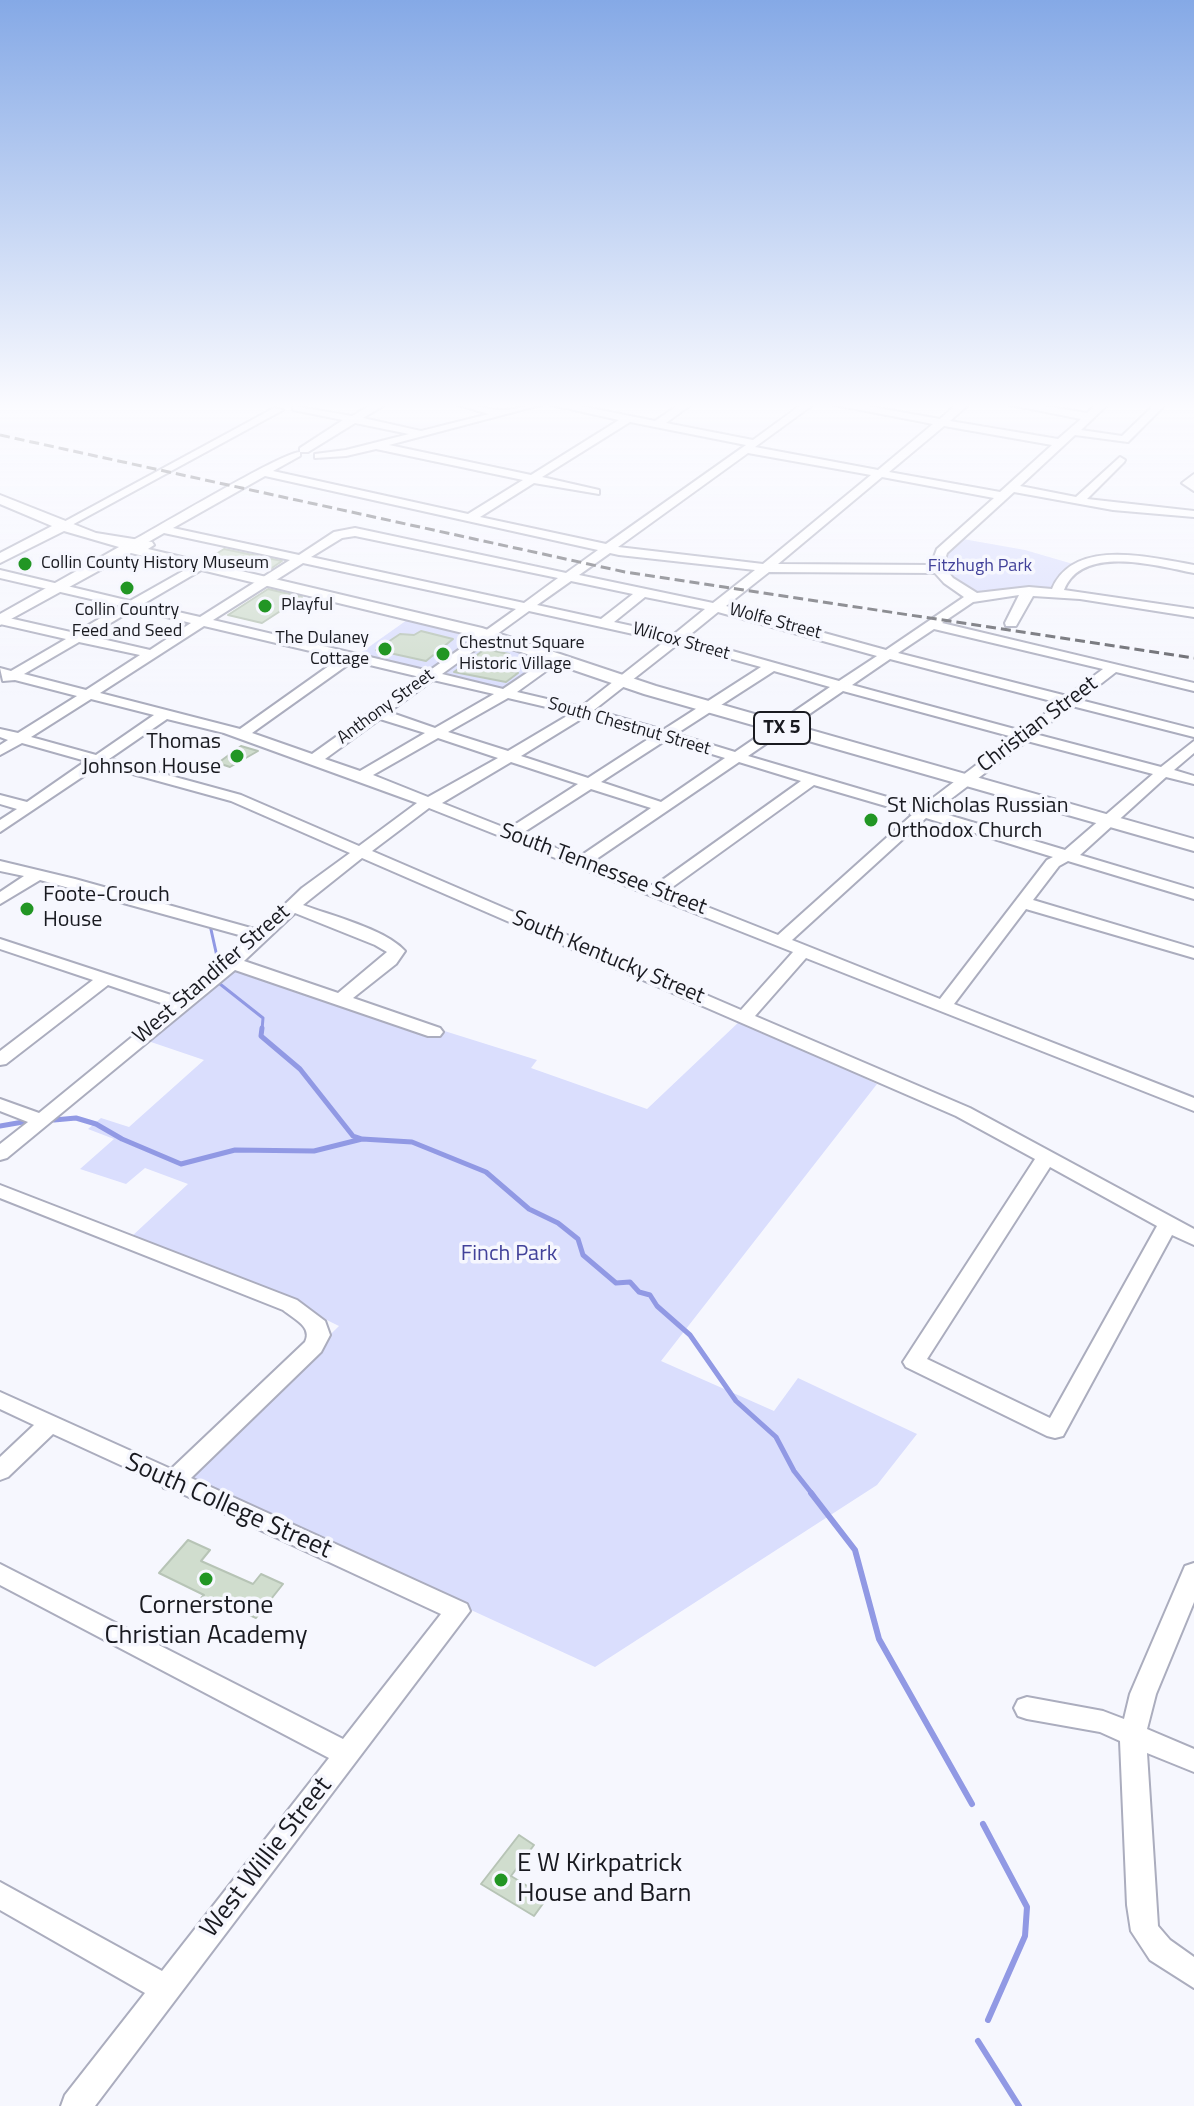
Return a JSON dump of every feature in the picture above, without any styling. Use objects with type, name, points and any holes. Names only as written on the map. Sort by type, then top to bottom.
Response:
[{"type":"main road","name":"TX 5","points":[[5,504],[132,546],[138,551],[269,579]]},
{"type":"main road","points":[[0,559],[66,524]]},
{"type":"main road","name":"TX 5","points":[[132,546],[148,545],[353,604],[373,605],[488,635],[709,707],[1194,845]]},
{"type":"main road","points":[[0,620],[132,546]]},
{"type":"street","points":[[66,524],[105,502]]},
{"type":"street","points":[[132,546],[209,502]]},
{"type":"street","points":[[399,502],[608,549],[766,568],[938,569]]},
{"type":"street","points":[[470,518],[495,502]]},
{"type":"street","name":"Anthony Street","points":[[315,759],[672,502]]},
{"type":"street","name":"West Standifer Street","points":[[0,1154],[233,963],[292,906],[361,852],[428,802],[441,798],[583,712],[846,502]]},
{"type":"street","points":[[974,597],[952,584],[938,569],[937,560],[943,549],[995,502]]},
{"type":"street","points":[[1091,502],[1194,514]]},
{"type":"street","name":"Wilcox Street","points":[[162,529],[676,639],[839,686],[1194,780]]},
{"type":"street","name":"Wolfe Street","points":[[301,559],[338,535],[351,532],[716,607],[1194,733]]},
{"type":"street","points":[[0,751],[301,559]]},
{"type":"street","points":[[1056,594],[1070,571],[1096,561],[1132,560],[1194,569]]},
{"type":"street","points":[[0,683],[6,674],[199,566]]},
{"type":"street","name":"South Chestnut Street","points":[[0,574],[583,712],[1194,894]]},
{"type":"street","points":[[604,623],[645,591]]},
{"type":"street","points":[[1011,623],[1029,591]]},
{"type":"street","points":[[583,861],[974,597],[1029,591],[1194,613]]},
{"type":"street","points":[[0,620],[152,654]]},
{"type":"street","points":[[930,624],[1194,687]]},
{"type":"street","points":[[242,734],[351,656]]},
{"type":"street","points":[[361,776],[506,693],[555,658]]},
{"type":"street","points":[[510,834],[771,667]]},
{"type":"street","name":"Christian Street","points":[[782,940],[922,814],[1114,667]]},
{"type":"street","name":"South Tennessee Street","points":[[6,674],[242,734],[315,759],[583,861],[1194,1105]]},
{"type":"street","points":[[377,713],[662,807]]},
{"type":"street","points":[[0,827],[165,714]]},
{"type":"street","name":"South Kentucky Street","points":[[0,733],[236,798],[963,1112],[1194,1238]]},
{"type":"street","points":[[944,1005],[1053,863],[1110,821],[1194,745]]},
{"type":"street","points":[[657,891],[811,780]]},
{"type":"street","points":[[0,799],[28,807]]},
{"type":"street","points":[[0,866],[69,882],[261,936]]},
{"type":"street","points":[[0,899],[35,876]]},
{"type":"street","points":[[1024,903],[1194,953]]},
{"type":"street","points":[[292,906],[381,941],[397,951],[341,999]]},
{"type":"street","points":[[0,944],[182,1004]]},
{"type":"street","points":[[744,1017],[805,949]]},
{"type":"street","points":[[233,963],[434,1032]]},
{"type":"street","points":[[0,1060],[106,979]]},
{"type":"street","points":[[0,1105],[41,1120]]},
{"type":"street","points":[[1046,1158],[914,1362],[1055,1430],[1168,1224]]},
{"type":"street","points":[[0,1191],[290,1305],[314,1323],[319,1335],[313,1347],[172,1482]]},
{"type":"street","name":"South College Street","points":[[0,1400],[172,1482],[458,1611]]},
{"type":"street","points":[[0,1471],[49,1424]]},
{"type":"street","points":[[0,1574],[347,1754]]},
{"type":"street","points":[[1192,1586],[1143,1694],[1133,1734],[1141,1905],[1145,1931],[1160,1950],[1194,1974]]},
{"type":"street","name":"West Willie Street","points":[[76,2106],[458,1611]]},
{"type":"street","points":[[1027,1708],[1103,1722],[1194,1761]]},
{"type":"street","points":[[0,1895],[166,1989]]},
{"type":"green space","name":"Fitzhugh Park","points":[[963,539],[1025,550],[1073,564],[1052,590],[977,593],[963,586],[945,570],[948,551]]},
{"type":"green space","name":"Chestnut Square Historic Village","points":[[407,620],[497,644],[544,662],[509,689],[359,654]]},
{"type":"green space","name":"Finch Park","points":[[237,966],[537,1060],[531,1068],[647,1109],[741,1020],[877,1084],[661,1361],[774,1411],[798,1378],[917,1434],[877,1485],[595,1667],[184,1478],[339,1326],[257,1286],[131,1237],[188,1184],[145,1168],[126,1184],[80,1169],[114,1139],[88,1129],[101,1118],[129,1127],[204,1060],[148,1041]]},
{"type":"building","points":[[224,549],[282,561],[269,570],[213,556]]},
{"type":"building","name":"Playful","points":[[268,589],[302,597],[262,623],[228,615]]},
{"type":"building","points":[[421,631],[453,639],[426,661],[376,650],[400,634],[414,635]]},
{"type":"building","points":[[485,649],[509,654],[494,666],[518,673],[506,682],[454,672]]},
{"type":"building","name":"Thomas Johnson House","points":[[241,746],[258,751],[230,767],[218,763]]},
{"type":"building","name":"Cornerstone Christian Academy","points":[[188,1540],[210,1550],[201,1561],[253,1584],[261,1574],[283,1584],[256,1618],[215,1599],[205,1611],[194,1605],[204,1595],[159,1573]]},
{"type":"building","name":"E W Kirkpatrick House and Barn","points":[[519,1835],[534,1845],[511,1876],[547,1898],[534,1916],[481,1884]]},
{"type":"waterway","points":[[210,925],[218,961]]},
{"type":"waterway","points":[[220,984],[263,1018],[262,1030]]},
{"type":"waterway","points":[[262,1028],[261,1036],[300,1069],[353,1136],[362,1139]]},
{"type":"waterway","points":[[54,1120],[76,1118],[96,1124],[122,1139],[181,1164],[235,1150],[314,1151],[362,1139]]},
{"type":"waterway","points":[[0,1126],[23,1122]]},
{"type":"waterway","points":[[362,1139],[412,1142],[486,1172],[529,1209],[558,1223],[578,1239],[583,1255],[616,1283],[630,1282],[639,1292],[650,1295],[657,1306],[690,1335],[736,1401],[776,1437],[794,1471],[813,1495]]},
{"type":"waterway","points":[[811,1493],[855,1550],[879,1639],[972,1804]]},
{"type":"waterway","points":[[983,1824],[1027,1907],[1025,1936],[988,2020]]},
{"type":"waterway","points":[[978,2041],[1019,2106]]},
{"type":"railway","points":[[307,502],[625,572],[1194,658]]},
{"type":"place","name":"Collin County History Museum","points":[[25,564]]},
{"type":"place","name":"Collin Country Feed and Seed","points":[[127,588]]},
{"type":"place","name":"Playful","points":[[265,606]]},
{"type":"place","name":"The Dulaney Cottage","points":[[385,649]]},
{"type":"place","name":"Chestnut Square Historic Village","points":[[443,654]]},
{"type":"place","name":"Thomas Johnson House","points":[[237,756]]},
{"type":"place","name":"St Nicholas Russian Orthodox Church","points":[[871,820]]},
{"type":"place","name":"Foote-Crouch House","points":[[27,909]]},
{"type":"place","name":"Cornerstone Christian Academy","points":[[206,1579]]},
{"type":"place","name":"E W Kirkpatrick House and Barn","points":[[501,1880]]}]
